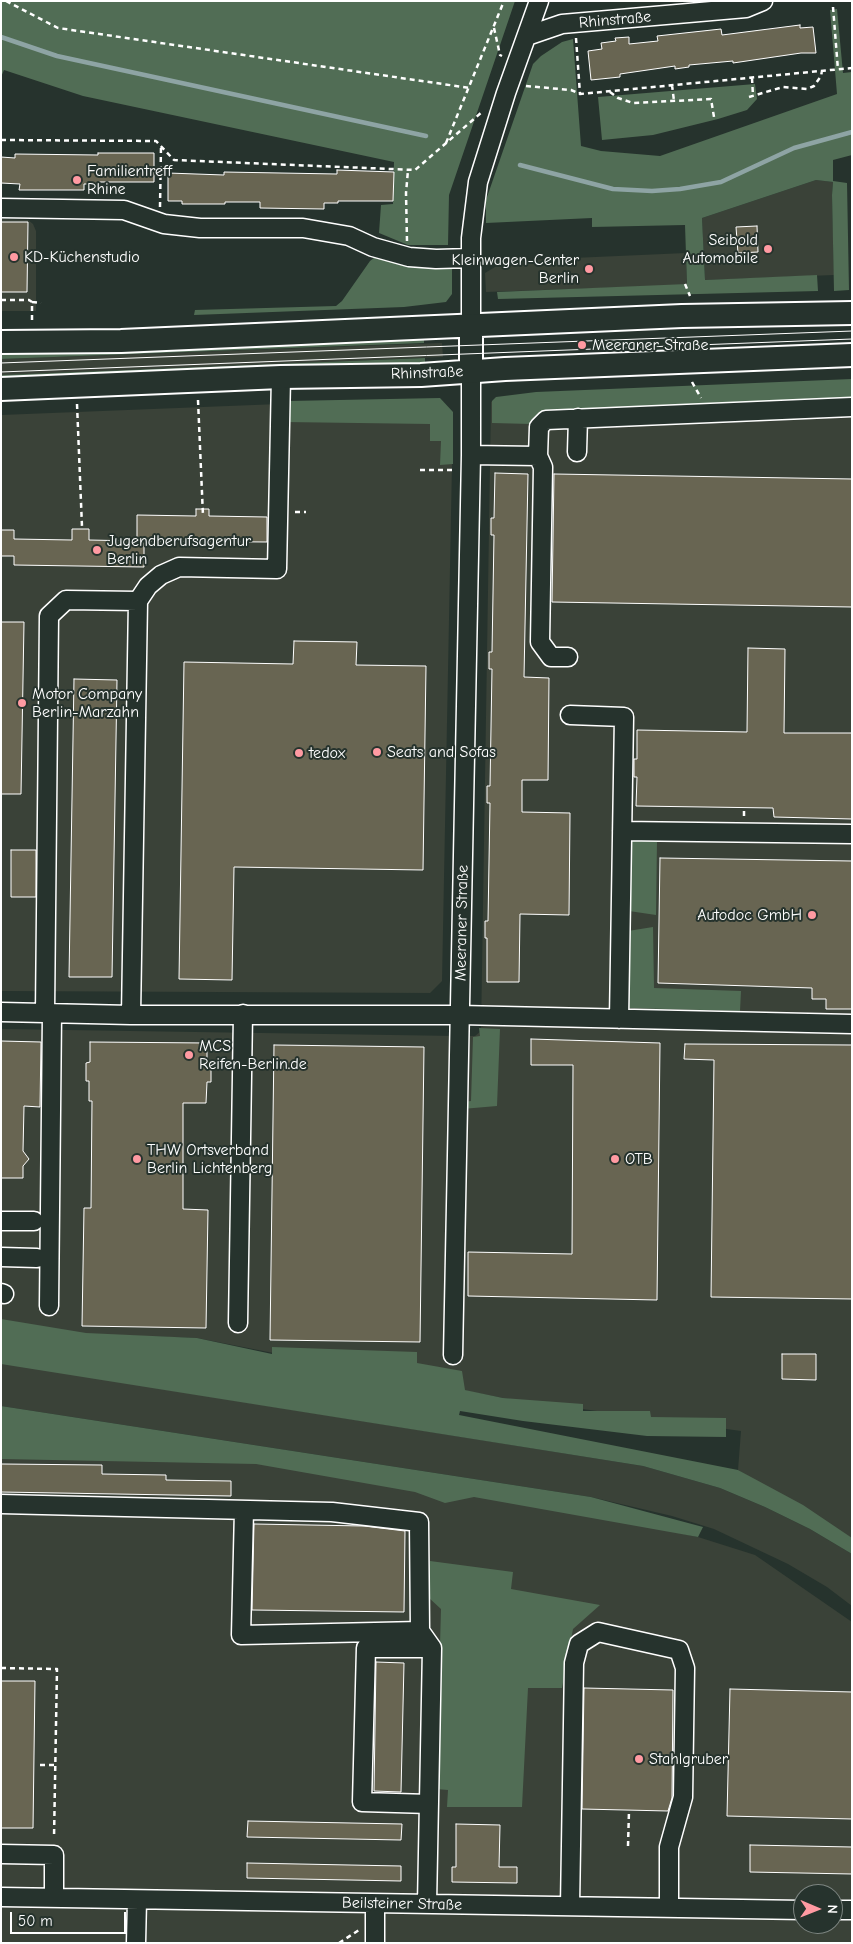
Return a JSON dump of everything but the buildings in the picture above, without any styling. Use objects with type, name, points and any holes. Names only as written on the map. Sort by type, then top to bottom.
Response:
[{"type":"main road","points":[[1,342],[121,341],[471,327],[682,316],[852,313]]},
{"type":"main road","points":[[471,327],[471,372]]},
{"type":"main road","name":"Rhinstraße","points":[[1,388],[281,377],[422,375],[852,355]]},
{"type":"street","points":[[471,327],[471,258],[478,182],[506,93],[539,1]]},
{"type":"street","name":"Rhinstraße","points":[[527,36],[562,24],[746,8],[763,1]]},
{"type":"street","points":[[1,208],[124,210],[164,224],[200,228],[303,228],[349,236],[373,247],[409,258],[471,258]]},
{"type":"street","name":"Meeraner Straße","points":[[453,1355],[471,455],[471,372]]},
{"type":"street","points":[[131,1015],[138,601],[148,586],[161,575],[179,567],[277,569],[281,377]]},
{"type":"street","points":[[568,657],[551,657],[540,642],[543,467],[538,456],[539,426],[546,420],[578,418],[852,408]]},
{"type":"street","points":[[577,452],[578,418]]},
{"type":"street","points":[[471,455],[538,456]]},
{"type":"street","points":[[49,1306],[49,616],[66,600],[138,601]]},
{"type":"street","points":[[570,715],[624,717],[619,1019]]},
{"type":"street","points":[[622,831],[852,834]]},
{"type":"street","points":[[1,1012],[131,1015],[460,1015],[852,1024]]},
{"type":"street","points":[[238,1323],[243,1014]]},
{"type":"street","points":[[1,1221],[34,1221]]},
{"type":"street","points":[[1,1257],[37,1258]]},
{"type":"street","points":[[1,1504],[332,1512],[419,1522],[420,1631],[432,1648],[427,1904]]},
{"type":"street","points":[[244,1510],[241,1635],[420,1631]]},
{"type":"street","points":[[570,1906],[574,1663],[579,1644],[598,1632],[679,1650],[685,1668],[683,1797],[668,1847],[669,1908]]},
{"type":"street","points":[[429,1804],[362,1802],[366,1648],[432,1648]]},
{"type":"street","points":[[1,1854],[54,1855],[54,1898]]},
{"type":"street","name":"Beilsteiner Straße","points":[[1,1897],[793,1910]]},
{"type":"street","points":[[136,1943],[137,1900]]},
{"type":"street","points":[[375,1904],[375,1943]]},
{"type":"path","points":[[6,1],[58,28],[470,88]]},
{"type":"path","points":[[446,144],[504,1]]},
{"type":"path","points":[[833,7],[838,70]]},
{"type":"path","points":[[494,27],[500,55]]},
{"type":"path","points":[[576,36],[580,94]]},
{"type":"path","points":[[520,85],[571,90],[580,94],[852,68]]},
{"type":"path","points":[[749,97],[782,87],[807,89],[814,86],[822,71]]},
{"type":"path","points":[[752,78],[753,96]]},
{"type":"path","points":[[672,85],[674,102]]},
{"type":"path","points":[[608,91],[618,98],[633,103],[711,99],[714,117]]},
{"type":"path","points":[[1,140],[156,142],[174,160],[415,170],[488,107]]},
{"type":"path","points":[[159,211],[161,146]]},
{"type":"path","points":[[408,170],[406,229],[409,258]]},
{"type":"path","points":[[685,284],[691,298]]},
{"type":"path","points":[[1,300],[29,300],[41,303]]},
{"type":"path","points":[[32,302],[32,320]]},
{"type":"path","points":[[198,400],[203,516]]},
{"type":"path","points":[[77,404],[82,527]]},
{"type":"path","points":[[420,470],[455,470]]},
{"type":"path","points":[[1,1668],[57,1668],[54,1855]]},
{"type":"path","points":[[40,1765],[55,1765]]},
{"type":"path","points":[[628,1846],[629,1810]]},
{"type":"path","points":[[339,1943],[359,1930]]},
{"type":"shaded area","name":"Seibold Automobile","points":[[816,180],[833,182],[834,275],[705,280],[702,218]]},
{"type":"shaded area","points":[[1,219],[28,220],[33,224],[36,231],[36,311],[1,311]]},
{"type":"shaded area","name":"Kleinwagen-Center Berlin","points":[[686,253],[687,285],[486,292],[485,273],[505,261]]},
{"type":"shaded area","points":[[442,343],[443,357],[1,375],[1,359]]},
{"type":"shaded area","points":[[852,383],[852,1540],[738,1470],[741,1431],[503,1398],[197,1338],[1,1331],[1,1029],[457,1036],[475,1036],[481,1031],[491,402],[494,400]]},
{"type":"shaded area","points":[[279,404],[453,412],[442,981],[430,993],[1,991],[1,415]]},
{"type":"shaded area","points":[[1,1363],[643,1466],[720,1488],[810,1529],[852,1554],[852,1606],[827,1587],[788,1564],[714,1529],[672,1516],[591,1497],[1,1406]]},
{"type":"shaded area","points":[[1,1446],[235,1453],[554,1506],[698,1537],[755,1555],[852,1622],[852,1943],[1,1943]]},
{"type":"green space","points":[[1,1],[515,1],[449,195],[448,245],[408,245],[379,233],[381,205],[393,204],[394,162],[83,96],[4,70],[1,77]]},
{"type":"green space","points":[[837,9],[843,73],[852,72],[852,155],[833,160],[833,181],[847,183],[849,290],[834,291],[833,182],[816,180],[702,218],[705,280],[817,275],[818,291],[498,299],[497,292],[687,284],[685,225],[592,227],[592,218],[486,223],[486,200],[533,64],[541,56],[562,42],[573,39],[581,146],[601,151],[660,156],[837,94],[830,10]]},
{"type":"green space","points":[[755,84],[757,99],[747,110],[653,135],[602,140],[598,97]]},
{"type":"green space","points":[[375,257],[416,267],[452,266],[452,294],[446,302],[404,307],[194,315],[195,310],[336,306],[342,301],[370,261]]},
{"type":"green space","points":[[424,337],[424,343],[1,359],[1,353]]},
{"type":"green space","points":[[425,358],[425,364],[1,380],[1,375]]},
{"type":"green space","points":[[852,379],[852,401],[551,413],[537,416],[531,424],[492,423],[492,401],[496,397],[536,392]]},
{"type":"green space","points":[[440,398],[453,412],[453,464],[440,465],[441,441],[430,441],[430,424],[285,422],[288,401]]},
{"type":"green space","points":[[630,839],[657,840],[656,915],[629,911]]},
{"type":"green space","points":[[653,927],[654,988],[741,991],[740,1011],[628,1008],[628,931]]},
{"type":"green space","points":[[479,1028],[500,1029],[497,1106],[462,1109],[463,1102],[471,1101],[473,1037],[480,1036]]},
{"type":"green space","points":[[1,1319],[86,1333],[197,1338],[272,1354],[272,1347],[417,1352],[417,1363],[462,1371],[465,1390],[503,1398],[583,1404],[583,1411],[650,1411],[651,1417],[726,1418],[726,1437],[647,1436],[523,1421],[460,1411],[459,1415],[738,1470],[803,1505],[852,1538],[852,1554],[810,1529],[720,1488],[643,1466],[1,1364]]},
{"type":"green space","points":[[1,1406],[591,1497],[703,1527],[698,1537],[474,1497],[445,1503],[415,1492],[256,1464],[1,1459]]},
{"type":"green space","points":[[430,1561],[513,1572],[511,1589],[600,1605],[573,1629],[562,1688],[528,1688],[522,1807],[447,1807],[448,1790],[436,1789],[441,1609],[428,1597]]},
{"type":"waterway","points":[[1,37],[57,56],[426,136]]},
{"type":"waterway","points":[[520,165],[613,189],[652,191],[680,189],[721,182],[794,148],[852,132]]},
{"type":"tram line","points":[[1,363],[852,331]]},
{"type":"tram line","points":[[1,372],[852,339]]},
{"type":"place","name":"Familientreff Rhine","points":[[77,180]]},
{"type":"place","name":"Seibold Automobile","points":[[768,249]]},
{"type":"place","name":"KD-Küchenstudio","points":[[14,257]]},
{"type":"place","name":"Kleinwagen-Center Berlin","points":[[589,269]]},
{"type":"place","name":"Meeraner Straße","points":[[582,345]]},
{"type":"place","name":"Jugendberufsagentur Berlin","points":[[97,550]]},
{"type":"place","name":"Motor Company Berlin-Marzahn","points":[[22,703]]},
{"type":"place","name":"Seats and Sofas","points":[[377,752]]},
{"type":"place","name":"tedox","points":[[299,753]]},
{"type":"place","name":"Autodoc GmbH","points":[[812,915]]},
{"type":"place","name":"MCS Reifen-Berlin.de","points":[[189,1055]]},
{"type":"place","name":"THW Ortsverband Berlin Lichtenberg","points":[[137,1159]]},
{"type":"place","name":"OTB","points":[[615,1159]]},
{"type":"place","name":"Stahlgruber","points":[[639,1759]]}]
